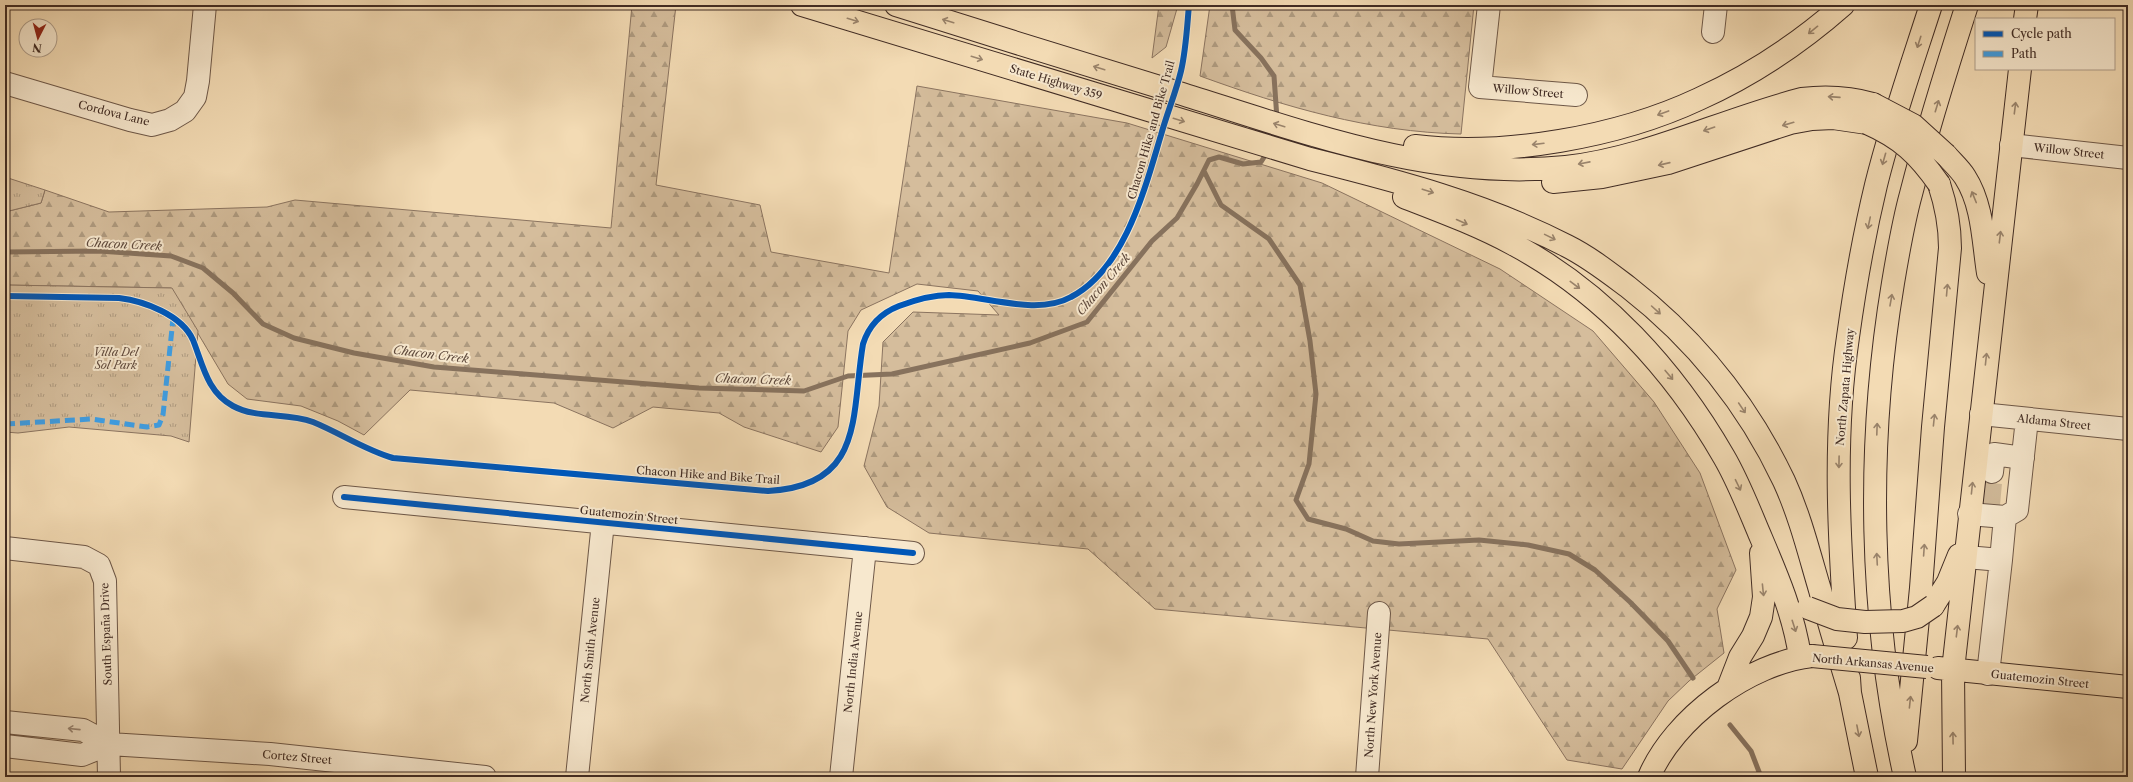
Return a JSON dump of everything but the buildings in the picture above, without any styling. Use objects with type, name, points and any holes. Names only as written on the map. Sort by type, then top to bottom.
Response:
[{"type":"main road","name":"State Highway 359","points":[[802,5],[1310,159]]},
{"type":"main road","points":[[896,5],[921,9],[1136,80],[1317,136],[1378,162],[1413,170],[1505,183],[1551,182],[1602,178],[1668,163],[1790,123],[1812,119],[1870,114],[1913,125],[1946,155],[1965,177],[1980,215],[1992,304]]},
{"type":"main road","points":[[1317,136],[1430,148],[1478,149],[1537,144],[1583,137],[1635,123],[1699,100],[1767,63],[1812,32],[1843,5]]},
{"type":"main road","name":"North Zapata Highway","points":[[1867,777],[1850,693],[1838,516],[1842,402],[1848,339],[1862,254],[1876,184],[1931,5]]},
{"type":"main road","points":[[1904,773],[1889,691],[1879,598],[1876,500],[1878,402],[1884,336],[1910,195],[1967,5]]},
{"type":"main road","points":[[2025,18],[2027,5]]},
{"type":"main road","points":[[1954,777],[1953,670],[1966,557],[1984,517],[1981,414],[1992,304],[2020,70]]},
{"type":"main road","points":[[1870,114],[1887,132],[1909,147],[1924,162],[1939,184],[1948,219],[1950,248],[1933,427],[1921,588],[1904,773]]},
{"type":"main road","points":[[1310,159],[1417,187],[1476,206],[1527,226],[1568,246],[1600,266],[1648,302],[1690,340],[1731,391],[1761,437],[1784,482],[1807,541],[1850,693]]},
{"type":"main road","points":[[1310,159],[1428,206],[1512,244],[1560,274],[1595,300],[1635,337],[1671,377],[1698,415],[1725,458],[1782,588],[1794,627],[1806,657]]},
{"type":"main road","points":[[1760,537],[1799,600],[1808,608],[1837,619],[1866,622],[1903,621],[1917,617],[1933,606],[1984,517]]},
{"type":"main road","points":[[1728,688],[1740,657],[1753,636],[1761,617],[1764,597],[1760,537]]},
{"type":"main road","name":"North Arkansas Avenue","points":[[1650,777],[1654,767],[1672,741],[1693,717],[1728,688],[1768,666],[1806,657],[1953,670]]},
{"type":"main road","name":"Guatemozin Street","points":[[1953,670],[2128,688]]},
{"type":"street","name":"Cordova Lane","points":[[5,83],[130,120],[152,125],[170,120],[185,111],[195,97],[198,81],[205,5]]},
{"type":"street","name":"Willow Street","points":[[1489,5],[1480,87],[1576,95]]},
{"type":"street","points":[[1713,32],[1716,5]]},
{"type":"street","name":"Willow Street","points":[[2011,145],[2128,158]]},
{"type":"street","name":"Aldama Street","points":[[1981,414],[2128,429]]},
{"type":"street","points":[[1988,674],[2001,560],[1984,517],[2017,510],[2027,419]]},
{"type":"street","points":[[1992,472],[1994,454],[2023,458]]},
{"type":"street","name":"Guatemozin Street","points":[[344,497],[913,553]]},
{"type":"street","name":"North Smith Avenue","points":[[577,777],[603,522]]},
{"type":"street","name":"South España Drive","points":[[5,548],[84,556],[99,565],[106,581],[109,777]]},
{"type":"street","name":"North India Avenue","points":[[841,777],[865,548]]},
{"type":"street","points":[[1966,557],[2001,560]]},
{"type":"street","name":"North New York Avenue","points":[[1367,777],[1379,613]]},
{"type":"street","name":"Cortez Street","points":[[5,722],[83,730],[109,744],[270,754],[485,777]]},
{"type":"street","name":"Cortez Street","points":[[5,746],[82,755],[109,744]]},
{"type":"green space","points":[[632,5],[676,5],[656,185],[760,205],[771,252],[889,273],[917,86],[1127,123],[1322,183],[1500,269],[1593,331],[1654,402],[1700,473],[1736,570],[1717,609],[1724,653],[1689,681],[1668,701],[1622,769],[1567,760],[1488,639],[1155,609],[1088,549],[929,533],[887,507],[864,466],[879,406],[883,342],[913,312],[999,315],[978,291],[917,284],[861,310],[848,331],[838,427],[821,452],[744,427],[719,413],[653,407],[613,428],[554,403],[410,390],[364,435],[338,421],[301,406],[247,399],[228,384],[171,288],[5,285],[5,212],[41,203],[45,190],[109,212],[267,207],[295,200],[611,228]]},
{"type":"green space","points":[[1159,5],[1178,5],[1166,47],[1152,58]]},
{"type":"green space","points":[[1210,5],[1474,5],[1461,134],[1394,128],[1328,116],[1264,98],[1200,76]]},
{"type":"green space","points":[[5,177],[45,190],[41,203],[5,212]]},
{"type":"green space","name":"Villa Del Sol Park","points":[[5,285],[172,288],[198,331],[189,442],[171,436],[69,427],[18,433],[5,432]]},
{"type":"waterway","name":"Chacon Creek","points":[[1232,5],[1235,30],[1261,58],[1274,76],[1277,119]]},
{"type":"waterway","name":"Chacon Creek","points":[[5,252],[99,251],[171,256],[203,268],[233,293],[263,324],[294,338],[354,353],[434,367],[699,388],[804,391],[848,376],[892,374],[1030,343],[1087,322],[1152,241],[1177,218],[1209,160],[1219,157],[1243,164],[1261,162],[1268,151]]},
{"type":"waterway","points":[[1204,171],[1221,205],[1269,239],[1300,285],[1310,341],[1316,394],[1309,464],[1296,500],[1308,519],[1346,529],[1373,541],[1399,544],[1479,540],[1528,545],[1569,554],[1595,570],[1630,602],[1668,641],[1693,678]]},
{"type":"waterway","points":[[1730,725],[1751,751],[1761,777]]},
{"type":"tunnel","points":[[1989,505],[1992,472]]},
{"type":"marked path","points":[[5,424],[91,419],[147,427],[159,425],[163,415],[173,319]]},
{"type":"cycle path","name":"Chacon Hike and Bike Trail","points":[[5,296],[119,298],[140,302],[150,306],[171,317],[188,331],[212,386],[224,400],[233,406],[252,413],[293,417],[313,422],[372,451],[393,458],[768,491],[799,486],[822,476],[838,461],[847,442],[853,420],[863,344],[872,325],[881,316],[899,306],[930,297],[943,295],[963,296],[1011,304],[1027,305],[1043,305],[1058,302],[1071,297],[1090,284],[1106,267],[1119,247],[1130,225],[1148,179],[1183,63],[1189,5]]},
{"type":"cycle path","points":[[344,497],[913,553]]}]
